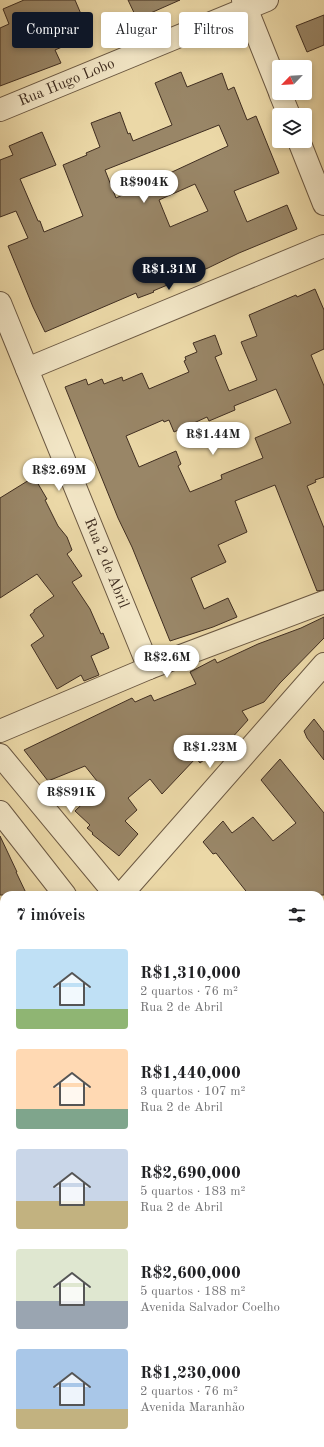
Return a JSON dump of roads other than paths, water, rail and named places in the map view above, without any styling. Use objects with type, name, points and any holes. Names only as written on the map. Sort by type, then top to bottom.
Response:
[{"type":"street","name":"Rua Hugo Lobo","points":[[0,110],[245,4],[267,0]]},
{"type":"street","points":[[245,4],[272,72]]},
{"type":"street","points":[[302,148],[324,204]]},
{"type":"street","points":[[27,369],[324,246]]},
{"type":"street","name":"Rua 2 de Abril","points":[[0,303],[149,668]]},
{"type":"street","points":[[0,731],[149,668],[324,602]]},
{"type":"street","points":[[125,891],[324,664]]},
{"type":"street","points":[[0,755],[113,891]]},
{"type":"street","points":[[0,812],[62,891]]}]
